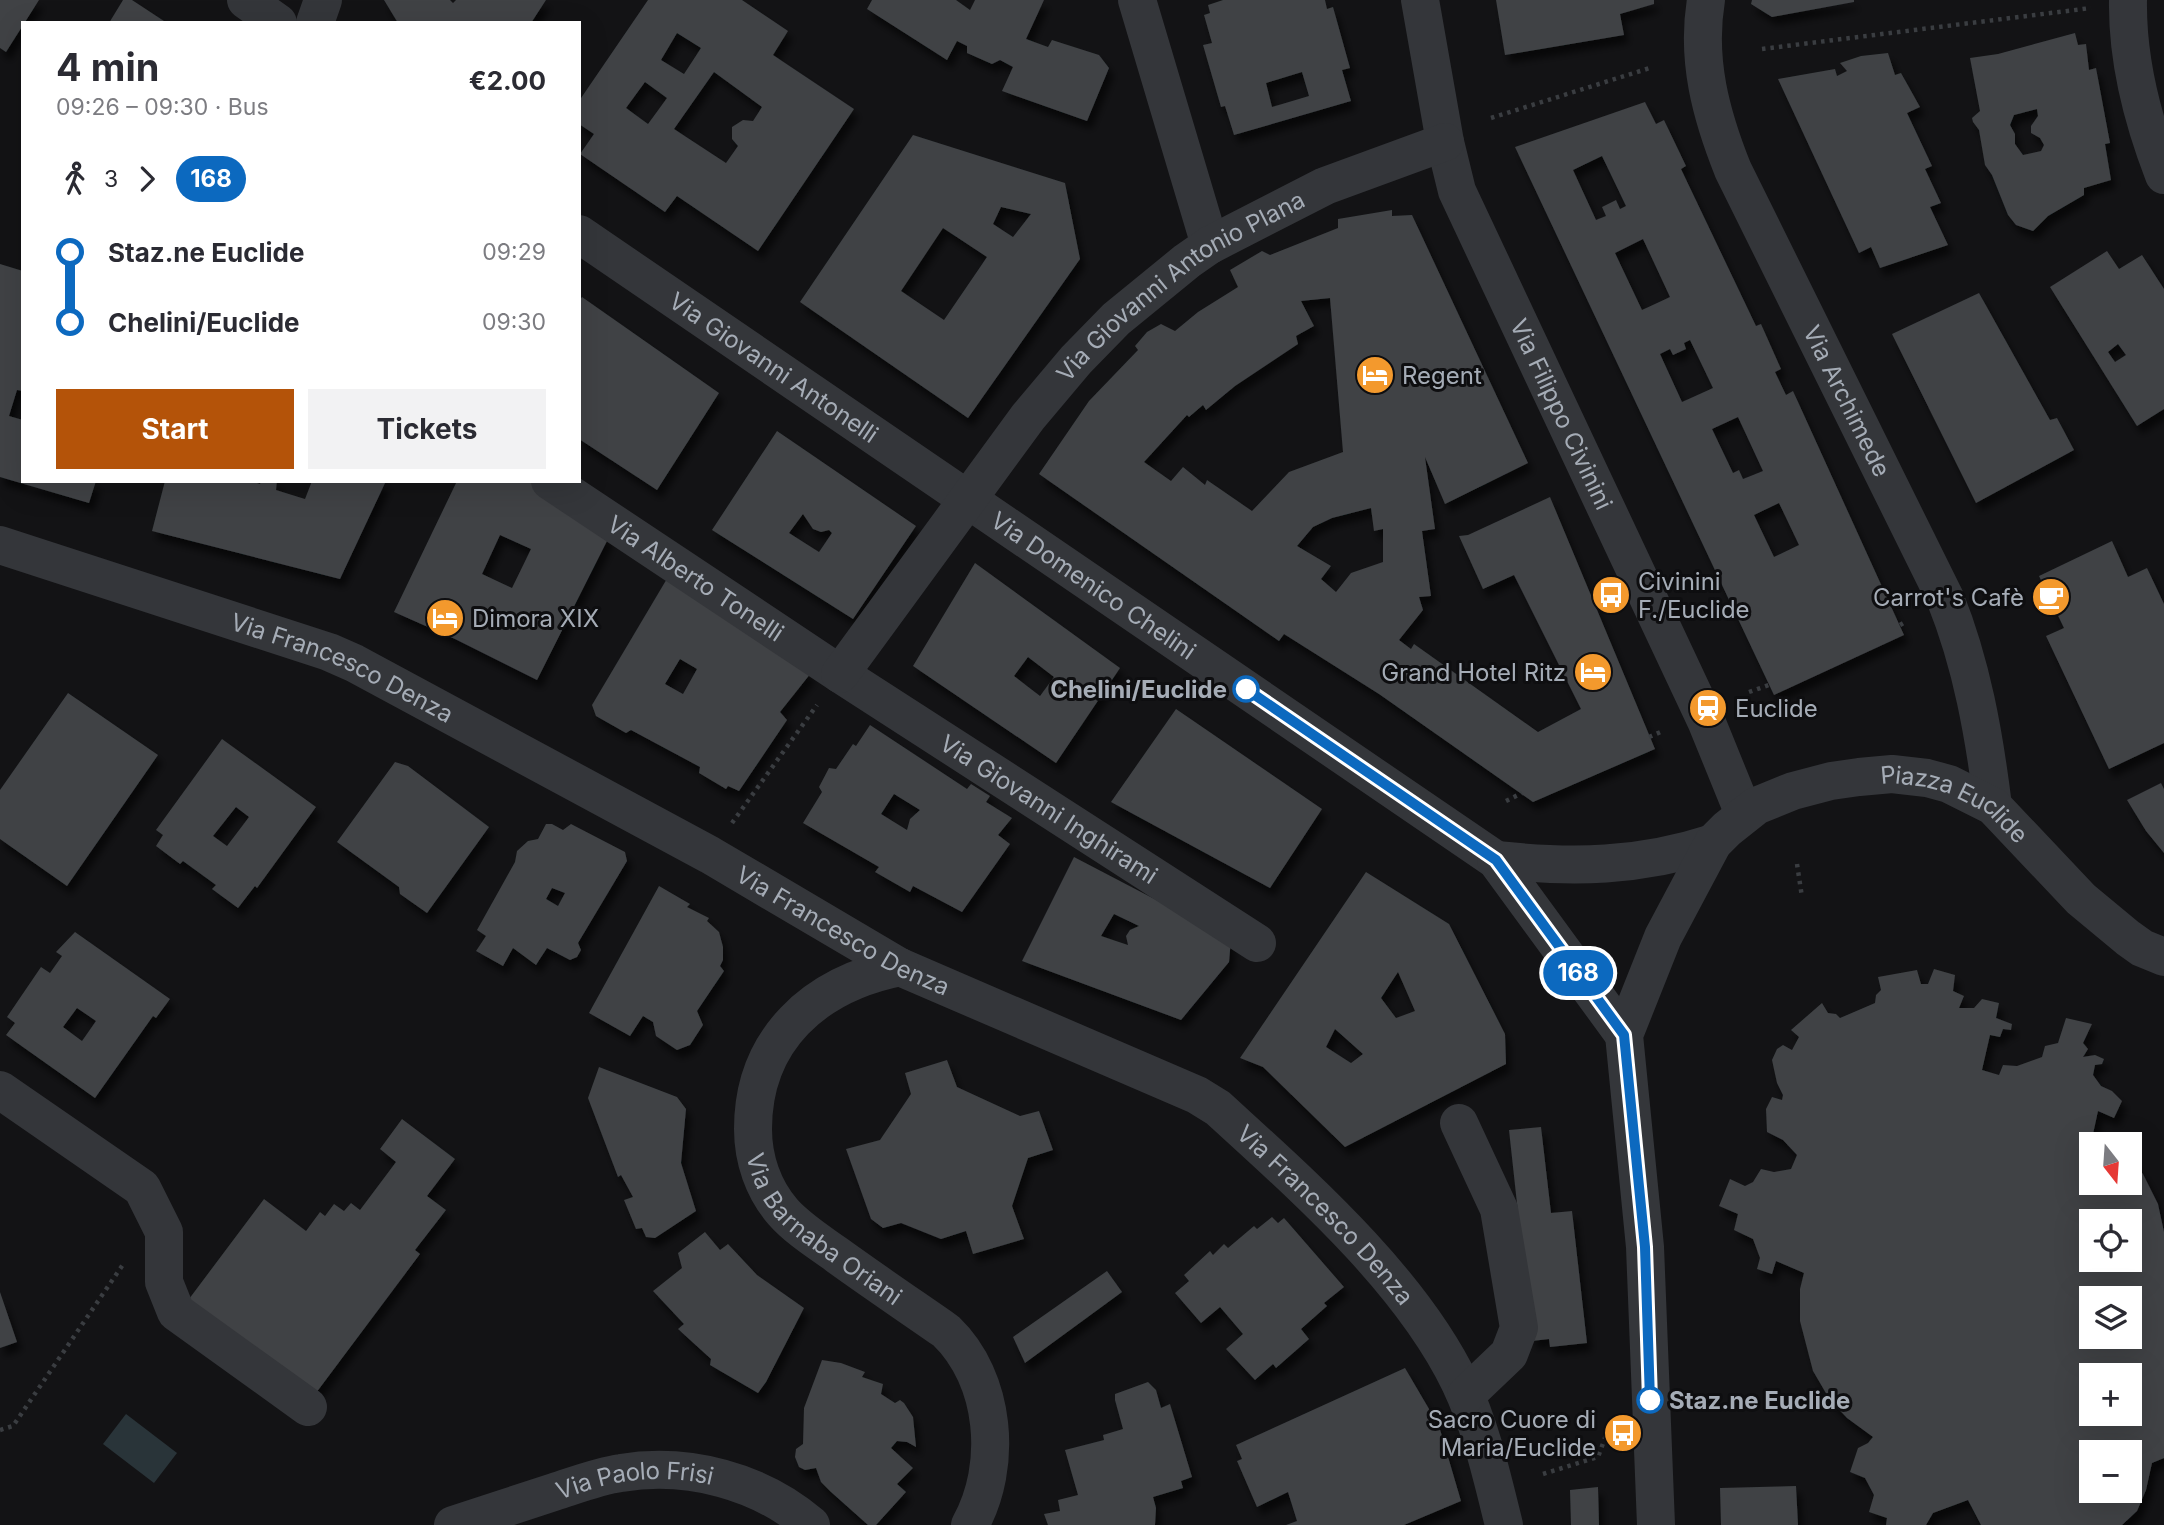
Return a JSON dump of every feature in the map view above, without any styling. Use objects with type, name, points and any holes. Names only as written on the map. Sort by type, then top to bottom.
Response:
[{"type":"street","points":[[246,0],[275,21]]},
{"type":"street","points":[[316,21],[323,0]]},
{"type":"street","points":[[1138,0],[1210,245]]},
{"type":"street","name":"Via Filippo Civinini","points":[[1420,0],[1445,142],[1458,191],[1707,723],[1745,814]]},
{"type":"street","name":"Via Archimede","points":[[1706,0],[1702,27],[1703,58],[1709,101],[1718,134],[1732,170],[1948,607],[1976,695],[1993,806]]},
{"type":"street","points":[[2128,0],[2132,55],[2139,95],[2164,175]]},
{"type":"street","name":"Via Giovanni Antonio Plana","points":[[840,674],[1028,417],[1094,339],[1149,291],[1210,245],[1325,186],[1445,142]]},
{"type":"street","name":"Via Giovanni Antonelli","points":[[581,235],[969,500]]},
{"type":"street","name":"Via Alberto Tonelli","points":[[553,483],[840,674]]},
{"type":"street","name":"Via Domenico Chelini","points":[[969,500],[1496,860]]},
{"type":"street","name":"Via Francesco Denza","points":[[0,545],[316,648],[354,663],[710,855],[900,967],[1197,1096],[1218,1108],[1284,1168],[1367,1254],[1421,1318],[1466,1395],[1504,1525]]},
{"type":"street","name":"Via Giovanni Inghirami","points":[[840,674],[1257,943]]},
{"type":"street","name":"Piazza Euclide","points":[[1624,1035],[1662,937],[1713,843],[1745,814],[1773,798],[1850,778],[1892,774],[1917,776],[1949,784],[1993,806],[2081,899],[2142,948],[2164,957]]},
{"type":"street","name":"Piazza Euclide","points":[[1496,860],[1566,865],[1611,864],[1677,855],[1713,843]]},
{"type":"street","points":[[1496,860],[1624,1035],[1645,1247],[1656,1525]]},
{"type":"street","name":"Via Barnaba Oriani","points":[[900,967],[861,976],[834,989],[800,1014],[781,1036],[761,1073],[755,1095],[753,1139],[763,1180],[782,1211],[830,1250],[947,1331],[957,1341],[966,1357],[982,1390],[991,1449],[982,1497],[970,1525]]},
{"type":"street","points":[[0,1090],[142,1188],[164,1232],[164,1282],[176,1312],[309,1407]]},
{"type":"street","points":[[1459,1123],[1499,1209],[1520,1328],[1509,1354],[1466,1395]]},
{"type":"street","name":"Via Paolo Frisi","points":[[453,1525],[608,1475],[647,1471],[700,1474],[743,1484],[788,1507],[811,1525]]},
{"type":"path","points":[[1762,49],[2074,10]]},
{"type":"path","points":[[1490,118],[1653,67]]},
{"type":"path","points":[[725,833],[840,674]]},
{"type":"path","points":[[1749,692],[1769,685]]},
{"type":"path","points":[[1649,737],[1663,731]]},
{"type":"path","points":[[1507,801],[1522,793]]},
{"type":"path","points":[[1797,863],[1802,897]]},
{"type":"path","points":[[0,1430],[13,1426],[156,1216]]},
{"type":"path","points":[[1543,1474],[1598,1457],[1611,1422]]},
{"type":"shaded area","points":[[126,1414],[177,1453],[154,1483],[103,1444]]},
{"type":"building","points":[[0,0],[39,0],[26,21],[21,21],[21,28],[6,52],[0,48]]},
{"type":"building","points":[[123,0],[132,0],[164,21],[110,21]]},
{"type":"building","points":[[384,0],[450,0],[453,3],[456,0],[546,0],[532,21],[397,21]]},
{"type":"building","points":[[648,0],[742,0],[788,31],[773,55],[854,109],[758,251],[677,196],[665,212],[581,155],[594,134],[581,125],[581,98]],"holes":[[[677,33],[701,48],[684,74],[661,60]],[[714,72],[762,107],[753,121],[743,120],[732,127],[732,139],[738,146],[726,163],[674,129]],[[645,82],[667,98],[648,124],[626,108]]]},
{"type":"building","points":[[872,0],[956,0],[970,10],[975,0],[1044,0],[1026,39],[1048,47],[1052,40],[1099,55],[1109,68],[1087,121],[1002,91],[1013,67],[1000,60],[992,64],[967,53],[967,46],[957,41],[947,60],[867,9]]},
{"type":"building","points":[[1223,0],[1325,0],[1327,9],[1333,7],[1350,68],[1342,70],[1351,101],[1234,135],[1225,106],[1221,107],[1203,45],[1212,43],[1204,15],[1210,13],[1208,5]],"holes":[[[1302,72],[1309,96],[1272,107],[1266,83]]]},
{"type":"building","points":[[1496,0],[1654,0],[1654,4],[1620,14],[1624,35],[1505,55]]},
{"type":"building","points":[[1752,0],[1854,2],[1772,17],[1751,4]]},
{"type":"building","points":[[2075,33],[2078,45],[2086,44],[2089,70],[2096,68],[2110,143],[2105,144],[2111,180],[2084,188],[2084,195],[2048,216],[2033,231],[2016,225],[2008,215],[1992,175],[1985,165],[1979,130],[1972,118],[1980,111],[1970,58],[1998,54]],"holes":[[[2037,109],[2038,116],[2031,126],[2031,133],[2040,138],[2044,145],[2041,151],[2023,155],[2015,144],[2015,134],[2010,125],[2014,115]]]},
{"type":"building","points":[[1888,53],[1895,75],[1901,73],[1920,107],[1907,113],[1932,166],[1925,169],[1941,203],[1930,207],[1948,245],[1880,268],[1871,247],[1859,253],[1778,79],[1835,69],[1837,76],[1847,71],[1840,63],[1861,56]]},
{"type":"building","points":[[1645,102],[1656,124],[1664,120],[1686,166],[1681,169],[1756,326],[1761,324],[1781,369],[1775,372],[1786,395],[1793,391],[1904,635],[1774,695],[1515,147]],"holes":[[[1602,156],[1626,206],[1620,209],[1616,200],[1602,207],[1606,216],[1596,220],[1573,170]],[[1643,239],[1670,297],[1642,310],[1615,253]],[[1690,340],[1713,388],[1682,402],[1660,354],[1670,349],[1673,355],[1686,349],[1684,343]],[[1738,417],[1763,471],[1743,479],[1739,470],[1733,473],[1712,429]],[[1779,503],[1799,545],[1774,557],[1754,515]]]},
{"type":"building","points":[[913,135],[1065,183],[1080,259],[968,418],[800,302]],"holes":[[[1001,207],[1031,214],[1013,237],[993,224]],[[943,228],[987,257],[944,320],[901,291]]]},
{"type":"building","points":[[1392,210],[1392,216],[1412,215],[1528,463],[1445,504],[1425,457],[1435,529],[1422,531],[1431,596],[1419,597],[1423,610],[1399,640],[1411,649],[1414,644],[1538,732],[1581,709],[1514,575],[1483,589],[1459,536],[1468,535],[1550,497],[1655,749],[1533,802],[1379,694],[1284,634],[1279,641],[1039,474],[1089,401],[1138,350],[1135,346],[1147,332],[1161,324],[1175,331],[1198,312],[1238,287],[1230,270],[1262,251],[1270,255],[1338,228],[1338,219]],"holes":[[[1330,298],[1343,452],[1289,472],[1252,511],[1207,480],[1205,485],[1183,467],[1171,481],[1144,462],[1187,415],[1189,417],[1203,405],[1206,410],[1235,386],[1298,344],[1296,336],[1314,326],[1301,301]],[[1371,508],[1374,531],[1383,529],[1383,562],[1351,573],[1336,592],[1321,579],[1331,566],[1297,546],[1313,527],[1332,518]]]},
{"type":"building","points":[[2107,251],[2119,269],[2142,255],[2164,289],[2164,409],[2137,426],[2050,287]],"holes":[[[2118,344],[2126,355],[2115,362],[2108,352]]]},
{"type":"building","points":[[0,264],[21,270],[21,391],[17,390],[9,416],[21,419],[21,483],[95,483],[89,503],[0,477]]},
{"type":"building","points":[[1979,293],[2050,420],[2057,418],[2074,450],[1976,503],[1892,334]]},
{"type":"building","points":[[581,298],[719,393],[657,490],[581,440]]},
{"type":"building","points":[[777,431],[916,526],[853,619],[712,530]],"holes":[[[803,514],[813,529],[821,532],[829,530],[832,533],[819,552],[789,533]]]},
{"type":"building","points":[[164,483],[277,483],[276,490],[305,499],[311,483],[385,483],[340,579],[152,531]]},
{"type":"building","points":[[456,483],[537,483],[609,537],[537,680],[394,612]],"holes":[[[500,535],[531,549],[512,588],[482,574]]]},
{"type":"building","points":[[2112,541],[2128,577],[2147,568],[2164,604],[2164,743],[2109,769],[2046,636],[2064,628],[2039,576]]},
{"type":"building","points":[[975,563],[1120,668],[1056,763],[913,666]],"holes":[[[1028,657],[1054,677],[1040,696],[1014,676]]]},
{"type":"building","points":[[668,577],[811,673],[780,712],[787,720],[739,791],[728,786],[726,789],[699,773],[700,767],[631,730],[626,733],[596,716],[592,705]],"holes":[[[680,659],[697,669],[683,694],[665,684]]]},
{"type":"building","points":[[68,693],[158,755],[67,886],[0,839],[0,790]]},
{"type":"building","points":[[1176,709],[1322,809],[1270,888],[1111,802]]},
{"type":"building","points":[[870,725],[967,789],[971,784],[990,796],[986,802],[1012,818],[998,835],[1010,844],[962,912],[913,886],[910,892],[875,872],[879,867],[803,823],[822,792],[819,787],[829,768],[836,769],[853,744],[856,746]],"holes":[[[894,794],[920,810],[910,819],[907,830],[881,814]]]},
{"type":"building","points":[[222,739],[316,807],[257,888],[255,886],[238,908],[212,889],[216,885],[183,861],[180,864],[156,846],[163,835],[156,830]],"holes":[[[236,807],[249,817],[227,846],[213,836]]]},
{"type":"building","points":[[395,762],[408,766],[489,827],[427,913],[400,894],[399,887],[337,842]]},
{"type":"building","points":[[2161,783],[2164,789],[2164,853],[2146,831],[2127,800]]},
{"type":"building","points":[[546,824],[563,830],[571,824],[625,852],[627,861],[578,943],[581,950],[577,957],[570,960],[547,948],[536,965],[513,948],[503,966],[476,951],[486,936],[477,930],[515,862],[517,851],[528,841],[538,839]],"holes":[[[552,888],[565,893],[558,906],[546,899]]]},
{"type":"building","points":[[1074,857],[1231,939],[1229,962],[1181,1020],[1022,961]],"holes":[[[1114,914],[1139,926],[1130,930],[1126,936],[1128,945],[1101,936]]]},
{"type":"building","points":[[1366,872],[1449,924],[1505,1034],[1506,1064],[1345,1147],[1263,1067],[1240,1058]],"holes":[[[1398,972],[1415,1011],[1396,1018],[1381,998]],[[1335,1029],[1363,1054],[1351,1063],[1326,1047]]]},
{"type":"building","points":[[659,886],[690,904],[687,907],[709,918],[707,921],[719,932],[723,947],[720,966],[724,971],[697,1011],[703,1025],[690,1045],[677,1050],[656,1036],[653,1022],[643,1016],[630,1036],[589,1013]]},
{"type":"building","points":[[75,932],[170,999],[156,1018],[153,1016],[95,1098],[6,1035],[15,1023],[7,1017],[41,967],[50,973],[62,956],[56,952]],"holes":[[[77,1008],[96,1021],[82,1041],[63,1027]]]},
{"type":"building","points":[[1934,969],[1955,975],[1953,991],[1964,996],[1959,1008],[1974,1008],[1982,999],[1999,1003],[1996,1018],[2012,1024],[2011,1030],[2003,1029],[2000,1037],[1990,1035],[1982,1070],[1999,1075],[2003,1065],[2017,1066],[2042,1057],[2045,1046],[2058,1043],[2066,1018],[2092,1024],[2083,1043],[2088,1049],[2083,1057],[2095,1055],[2104,1059],[2102,1064],[2095,1065],[2093,1075],[2101,1086],[2112,1091],[2122,1101],[2114,1118],[2098,1111],[2093,1132],[2079,1132],[2079,1195],[2142,1195],[2142,1173],[2158,1204],[2164,1232],[2164,1458],[2152,1463],[2142,1499],[2142,1440],[2079,1440],[2079,1503],[2140,1503],[2137,1511],[2122,1525],[1981,1525],[1968,1500],[1933,1513],[1926,1525],[1886,1525],[1887,1518],[1869,1512],[1874,1495],[1865,1478],[1850,1472],[1858,1448],[1873,1437],[1847,1418],[1830,1400],[1813,1371],[1800,1321],[1800,1289],[1804,1273],[1776,1261],[1772,1274],[1757,1269],[1760,1258],[1753,1239],[1734,1230],[1738,1214],[1719,1206],[1730,1179],[1745,1186],[1753,1182],[1761,1169],[1774,1172],[1791,1169],[1797,1155],[1783,1140],[1767,1132],[1766,1109],[1772,1097],[1782,1100],[1783,1095],[1777,1083],[1772,1060],[1777,1049],[1783,1045],[1792,1050],[1799,1037],[1791,1030],[1822,1003],[1828,1013],[1836,1014],[1840,1018],[1875,1003],[1876,995],[1881,990],[1878,977],[1917,970],[1921,984],[1928,984]]},
{"type":"building","points":[[947,1060],[957,1087],[1020,1116],[1039,1111],[1053,1150],[1028,1158],[1012,1206],[1024,1239],[973,1254],[966,1231],[941,1239],[901,1223],[883,1228],[871,1219],[846,1149],[880,1140],[911,1094],[905,1073]]},
{"type":"building","points":[[599,1067],[677,1097],[686,1109],[681,1163],[696,1211],[655,1238],[646,1237],[642,1228],[636,1229],[624,1200],[633,1197],[621,1175],[618,1177],[588,1098]]},
{"type":"building","points":[[402,1119],[455,1159],[427,1196],[446,1210],[415,1250],[420,1254],[313,1397],[186,1303],[264,1199],[306,1231],[320,1212],[325,1216],[334,1204],[344,1211],[351,1203],[360,1210],[396,1162],[380,1149]]},
{"type":"building","points":[[1541,1127],[1551,1213],[1572,1211],[1587,1343],[1550,1347],[1549,1339],[1532,1341],[1509,1130]]},
{"type":"building","points":[[1272,1217],[1278,1223],[1284,1218],[1344,1287],[1324,1303],[1327,1306],[1301,1329],[1309,1339],[1276,1368],[1273,1364],[1255,1380],[1226,1349],[1243,1334],[1220,1307],[1201,1323],[1175,1293],[1189,1281],[1184,1275],[1210,1251],[1213,1255],[1224,1244],[1228,1248],[1254,1226],[1257,1229]]},
{"type":"building","points":[[705,1232],[720,1250],[728,1244],[757,1275],[804,1308],[758,1393],[710,1365],[711,1359],[678,1329],[684,1324],[653,1291],[682,1268],[678,1253]]},
{"type":"building","points":[[1107,1271],[1122,1292],[1025,1363],[1013,1337]]},
{"type":"building","points":[[0,1292],[17,1342],[0,1348]]},
{"type":"building","points":[[822,1360],[841,1363],[865,1372],[862,1377],[883,1384],[881,1394],[895,1403],[900,1400],[913,1417],[916,1447],[897,1441],[891,1448],[913,1468],[897,1484],[906,1492],[876,1525],[868,1525],[821,1482],[816,1468],[805,1470],[799,1467],[795,1457],[796,1449],[803,1444],[804,1408]]},
{"type":"building","points":[[1405,1368],[1439,1426],[1461,1501],[1404,1525],[1286,1525],[1297,1521],[1288,1492],[1257,1507],[1237,1461],[1242,1459],[1236,1445]]},
{"type":"building","points":[[1148,1382],[1156,1390],[1161,1408],[1170,1404],[1192,1477],[1181,1481],[1183,1488],[1153,1497],[1156,1508],[1155,1525],[1048,1525],[1044,1514],[1060,1511],[1058,1500],[1078,1495],[1065,1450],[1104,1440],[1103,1435],[1123,1429],[1115,1394]]},
{"type":"building","points":[[1796,1486],[1798,1525],[1721,1525],[1720,1488]]},
{"type":"building","points":[[1598,1487],[1599,1525],[1571,1525],[1570,1490]]},
{"type":"bus line","name":"168","points":[[1246,689],[1496,860],[1624,1035],[1645,1247],[1650,1400]]},
{"type":"place","name":"Regent","points":[[1375,375]]},
{"type":"place","name":"Civinini F./Euclide","points":[[1611,595]]},
{"type":"place","name":"Carrot's Cafè","points":[[2051,597]]},
{"type":"place","name":"Dimora XIX","points":[[445,618]]},
{"type":"place","name":"Grand Hotel Ritz","points":[[1593,672]]},
{"type":"place","name":"Chelini/Euclide","points":[[1246,689]]},
{"type":"place","name":"Euclide","points":[[1708,708]]},
{"type":"place","name":"Staz.ne Euclide","points":[[1650,1400]]},
{"type":"place","name":"Sacro Cuore di Maria/Euclide","points":[[1623,1433]]}]
